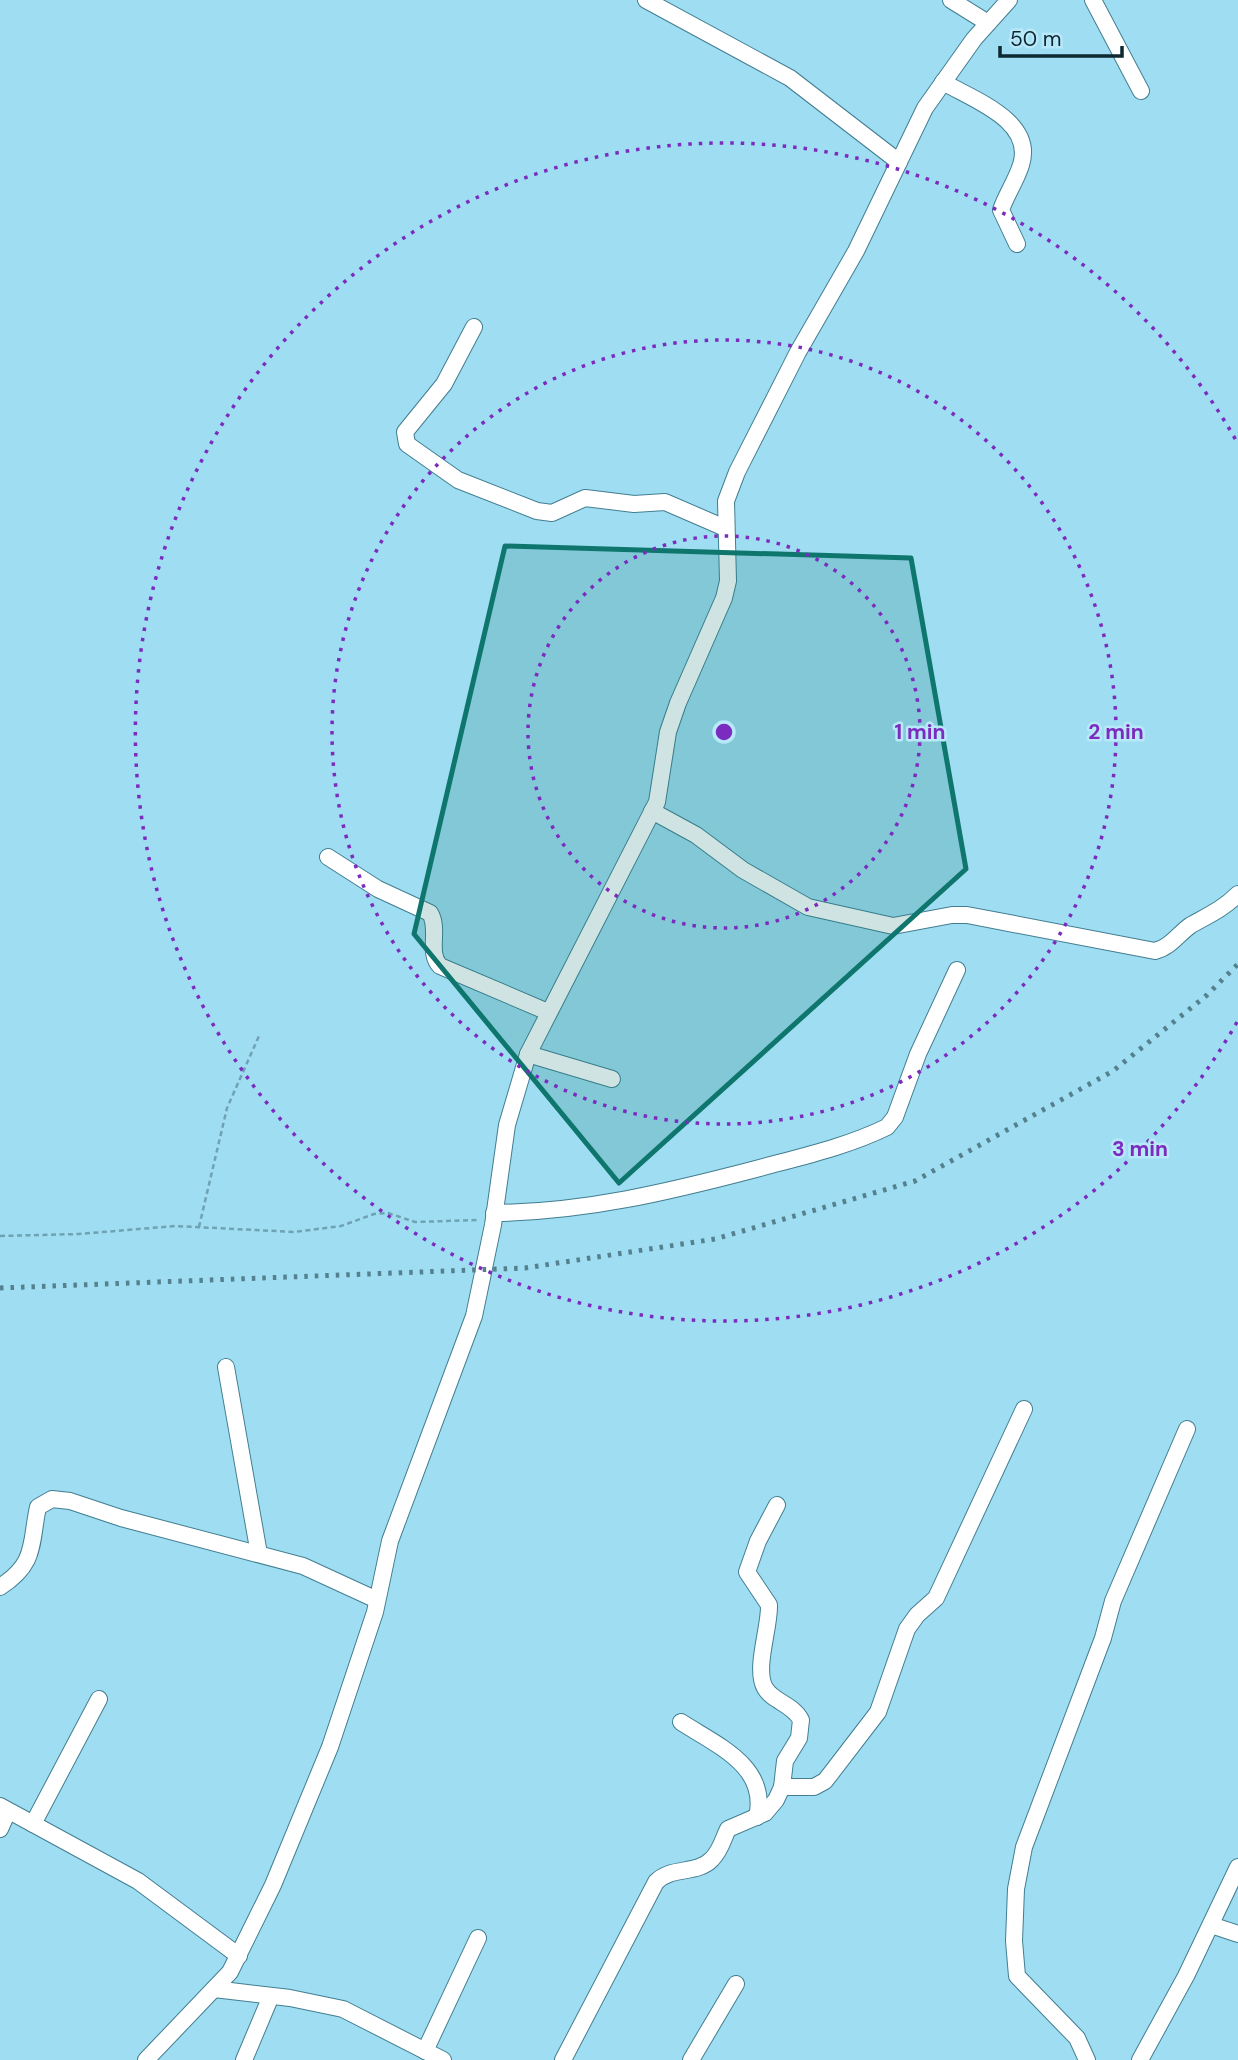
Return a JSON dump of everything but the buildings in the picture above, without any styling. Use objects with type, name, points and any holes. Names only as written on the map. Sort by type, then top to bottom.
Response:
[{"type":"street","points":[[646,0],[790,78],[899,162]]},
{"type":"street","points":[[951,0],[988,23]]},
{"type":"street","points":[[146,2060],[230,1972],[273,1885],[330,1747],[377,1600],[390,1541],[474,1316],[494,1216],[507,1125],[528,1054],[652,811],[664,775],[668,733],[722,605],[728,581],[726,501],[737,472],[797,352],[856,251],[925,108],[988,23],[1009,0]]},
{"type":"street","points":[[1093,0],[1141,91]]},
{"type":"street","points":[[943,82],[1004,118],[1022,138],[1024,150],[1021,166],[1001,210],[1017,244]]},
{"type":"street","points":[[474,327],[444,384],[405,432],[407,444],[420,455],[481,491],[537,511],[552,513],[584,498],[634,504],[665,502],[725,528]]},
{"type":"street","points":[[652,811],[696,835],[743,870],[808,907],[874,925],[893,926],[952,915],[967,915],[1155,951],[1171,944],[1191,926],[1221,911],[1238,894]]},
{"type":"street","points":[[328,857],[378,889],[430,913],[435,925],[436,964],[548,1012]]},
{"type":"street","points":[[494,1216],[571,1210],[628,1199],[807,1155],[887,1127],[895,1117],[918,1054],[957,970]]},
{"type":"street","points":[[528,1054],[612,1079]]},
{"type":"street","points":[[226,1367],[259,1554]]},
{"type":"street","points":[[782,1787],[814,1787],[825,1781],[878,1712],[907,1629],[917,1615],[933,1604],[1024,1409]]},
{"type":"street","points":[[1087,2060],[1077,2038],[1017,1976],[1014,1941],[1020,1861],[1093,1665],[1113,1601],[1187,1429]]},
{"type":"street","points":[[0,1587],[28,1559],[35,1544],[38,1507],[52,1499],[71,1501],[121,1518],[303,1566],[377,1600]]},
{"type":"street","points":[[563,2060],[656,1882],[665,1875],[701,1868],[719,1851],[728,1829],[769,1809],[782,1787],[785,1761],[799,1738],[802,1720],[763,1684],[769,1605],[747,1572],[758,1541],[777,1505]]},
{"type":"street","points":[[33,1824],[99,1699]]},
{"type":"street","points":[[681,1722],[739,1759],[751,1772],[760,1802],[757,1816]]},
{"type":"street","points":[[0,1829],[4,1809],[138,1881],[239,1956]]},
{"type":"street","points":[[1140,2060],[1211,1925],[1238,1867]]},
{"type":"street","points":[[1211,1925],[1238,1934]]},
{"type":"street","points":[[425,2051],[478,1938]]},
{"type":"street","points":[[691,2060],[736,1984]]},
{"type":"street","points":[[214,1989],[343,2009],[443,2060]]},
{"type":"street","points":[[244,2060],[271,1996]]},
{"type":"path","points":[[199,1227],[227,1108],[259,1036]]},
{"type":"path","points":[[0,1236],[199,1227],[294,1231],[341,1226],[374,1214],[388,1213],[415,1222],[447,1223],[494,1216]]},
{"type":"highlighted area","points":[[505,546],[911,558],[966,869],[619,1183],[414,934]]},
{"type":"railway","points":[[0,1288],[525,1268],[715,1239],[915,1181],[1113,1071],[1207,995],[1238,964]]}]
